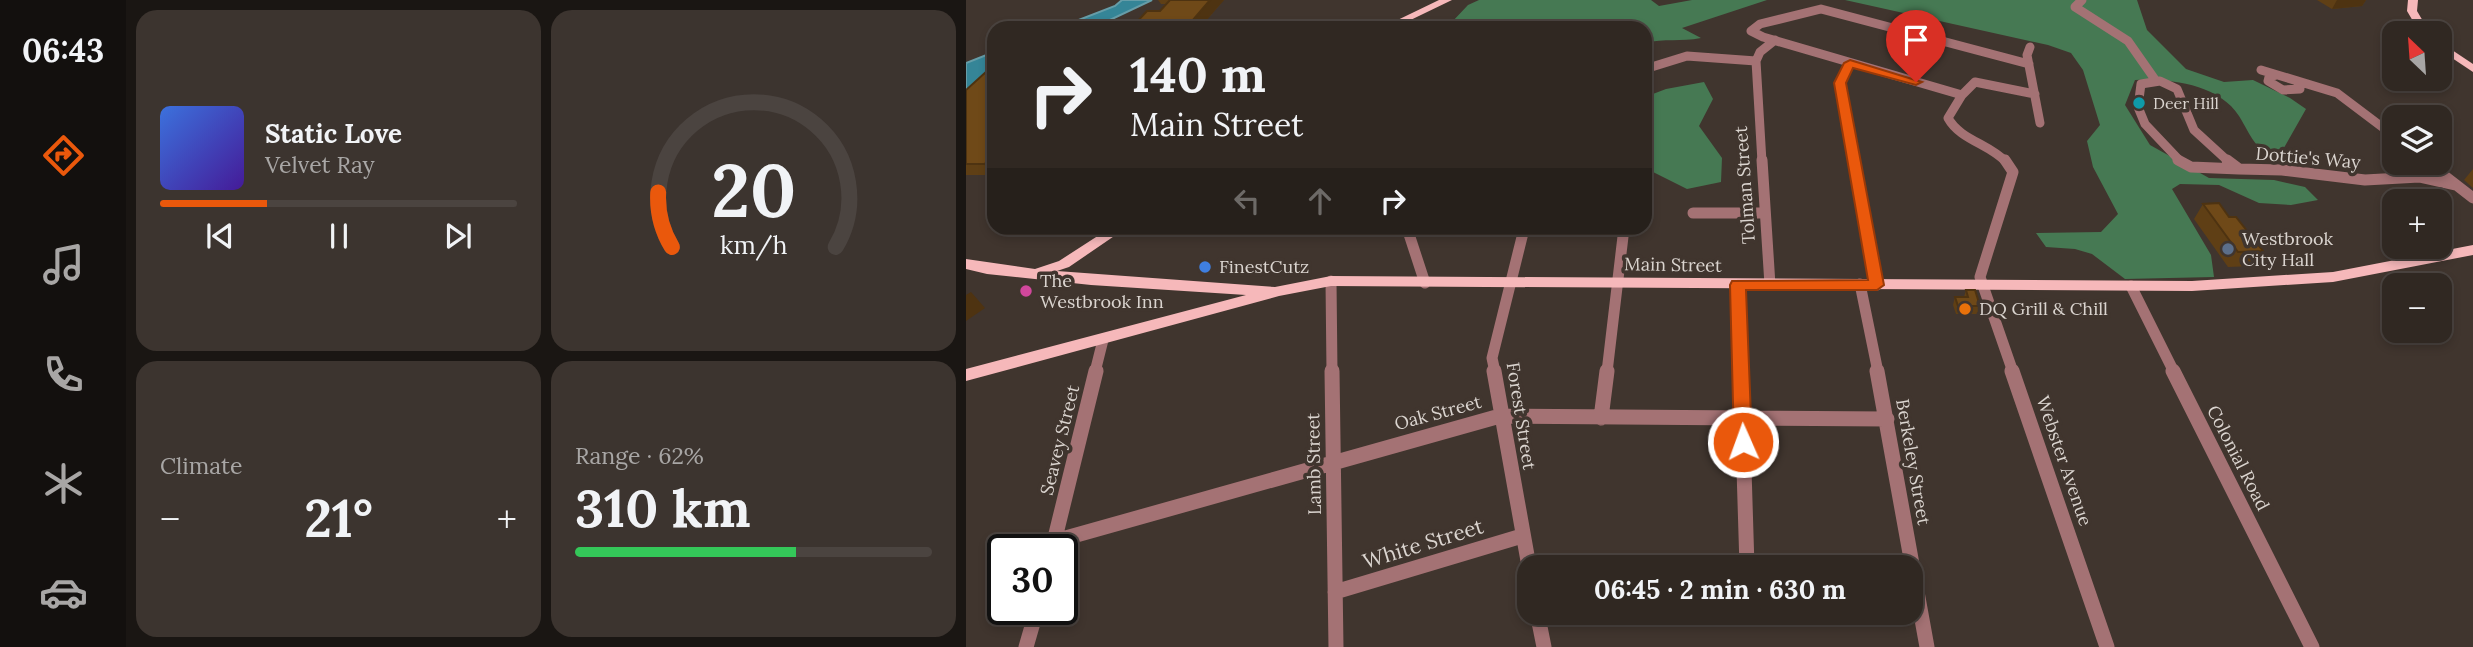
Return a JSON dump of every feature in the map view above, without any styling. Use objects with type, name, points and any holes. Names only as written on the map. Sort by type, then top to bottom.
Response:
[{"type":"main road","points":[[1401,21],[1447,0]]},
{"type":"main road","points":[[2413,0],[2412,11],[2418,21]]},
{"type":"main road","points":[[2452,54],[2473,69]]},
{"type":"main road","points":[[1032,273],[1064,264],[1109,235]]},
{"type":"main road","points":[[1091,280],[1085,260],[1093,247]]},
{"type":"main road","name":"Main Street","points":[[966,375],[1190,317],[1279,290],[1331,281],[1738,285],[2225,285],[2333,277],[2473,250]]},
{"type":"main road","points":[[966,264],[987,269],[1091,280],[1214,289],[1279,290]]},
{"type":"main road","points":[[966,275],[987,269]]},
{"type":"main road","points":[[1190,317],[1218,303],[1222,297],[1214,289]]},
{"type":"street","points":[[2082,0],[2075,7],[2128,41],[2156,81]]},
{"type":"street","points":[[1751,31],[1760,24],[1821,9],[2029,64]]},
{"type":"street","points":[[1751,31],[1962,95]]},
{"type":"street","points":[[1652,67],[1687,56],[1756,61],[1760,52],[1775,40]]},
{"type":"street","points":[[2029,47],[2026,55],[2040,123]]},
{"type":"street","name":"Tolman Street","points":[[1756,61],[1763,213],[1770,285]]},
{"type":"street","points":[[1850,63],[1840,83],[1877,285]]},
{"type":"street","points":[[2261,70],[2345,97],[2382,126]]},
{"type":"street","points":[[1984,286],[1980,272],[2014,177],[2003,155],[1953,128],[1948,118],[1962,95],[1972,84],[1980,81],[2035,94]]},
{"type":"street","name":"Dottie's Way","points":[[2241,170],[2189,123],[2183,96],[2178,88],[2156,81],[2144,82],[2140,87],[2138,111],[2145,124],[2171,154],[2191,167],[2241,170],[2282,170],[2365,180],[2419,177],[2455,185]]},
{"type":"street","points":[[2443,175],[2473,198]]},
{"type":"street","points":[[1693,213],[1763,213]]},
{"type":"street","points":[[1409,235],[1425,283]]},
{"type":"street","name":"Forest Street","points":[[1522,235],[1492,358],[1526,555]]},
{"type":"street","points":[[1601,418],[1623,235]]},
{"type":"street","name":"Lamb Street","points":[[1331,281],[1336,647]]},
{"type":"street","name":"Berkeley Street","points":[[1860,284],[1887,419],[1908,555]]},
{"type":"street","points":[[1738,285],[1747,555]]},
{"type":"street","name":"Webster Avenue","points":[[1984,286],[2107,647]]},
{"type":"street","name":"Colonial Road","points":[[2131,286],[2312,647]]},
{"type":"street","name":"Seavey Street","points":[[1057,534],[1103,340]]},
{"type":"street","name":"Oak Street","points":[[1078,538],[1500,416],[1887,419]]},
{"type":"street","name":"White Street","points":[[1335,592],[1522,536]]},
{"type":"street","points":[[1027,647],[1033,625]]},
{"type":"street","points":[[1540,625],[1544,647]]},
{"type":"street","name":"Berkeley Street","points":[[1921,625],[1927,647]]},
{"type":"green space","points":[[1479,0],[1651,0],[1659,6],[1692,0],[1767,0],[1682,28],[1701,38],[1652,42],[1652,21],[1453,21],[1468,5]]},
{"type":"green space","points":[[1845,0],[2137,0],[2147,30],[2186,69],[2224,82],[2253,80],[2306,109],[2277,160],[2258,146],[2239,116],[2219,97],[2206,90],[2178,82],[2135,80],[2125,105],[2150,145],[2209,178],[2274,180],[2305,187],[2318,200],[2291,205],[2259,203],[2219,185],[2180,184],[2172,189],[2211,255],[2214,277],[2125,279],[2092,254],[2075,249],[2046,247],[2036,233],[2101,232],[2118,214],[2093,167],[2087,141],[2100,125],[2083,70],[2071,53],[2048,45]]},
{"type":"green space","points":[[1704,82],[1713,99],[1699,126],[1722,158],[1721,182],[1687,189],[1652,172],[1652,94]]},
{"type":"water","points":[[1122,0],[1152,0],[1108,21],[1076,21],[1115,6]]},
{"type":"water","points":[[987,55],[987,88],[966,105],[966,63]]},
{"type":"building","points":[[1170,0],[1210,0],[1192,21],[1138,21],[1147,11],[1160,11]]},
{"type":"building","points":[[987,71],[987,162],[984,164],[966,164],[966,90]]},
{"type":"building","points":[[2219,203],[2229,217],[2236,217],[2263,251],[2238,252],[2203,204]]},
{"type":"building","points":[[1966,290],[1975,290],[1980,306],[1958,306],[1955,297],[1968,297]]},
{"type":"place","name":"Deer Hill","points":[[2139,103]]},
{"type":"place","name":"Westbrook City Hall","points":[[2228,249]]},
{"type":"place","name":"FinestCutz","points":[[1205,267]]},
{"type":"place","name":"The Westbrook Inn","points":[[1026,291]]},
{"type":"place","name":"DQ Grill & Chill","points":[[1965,309]]},
{"type":"route","points":[[1743,442],[1738,285],[1877,285],[1840,83],[1850,63],[1916,82]]}]
